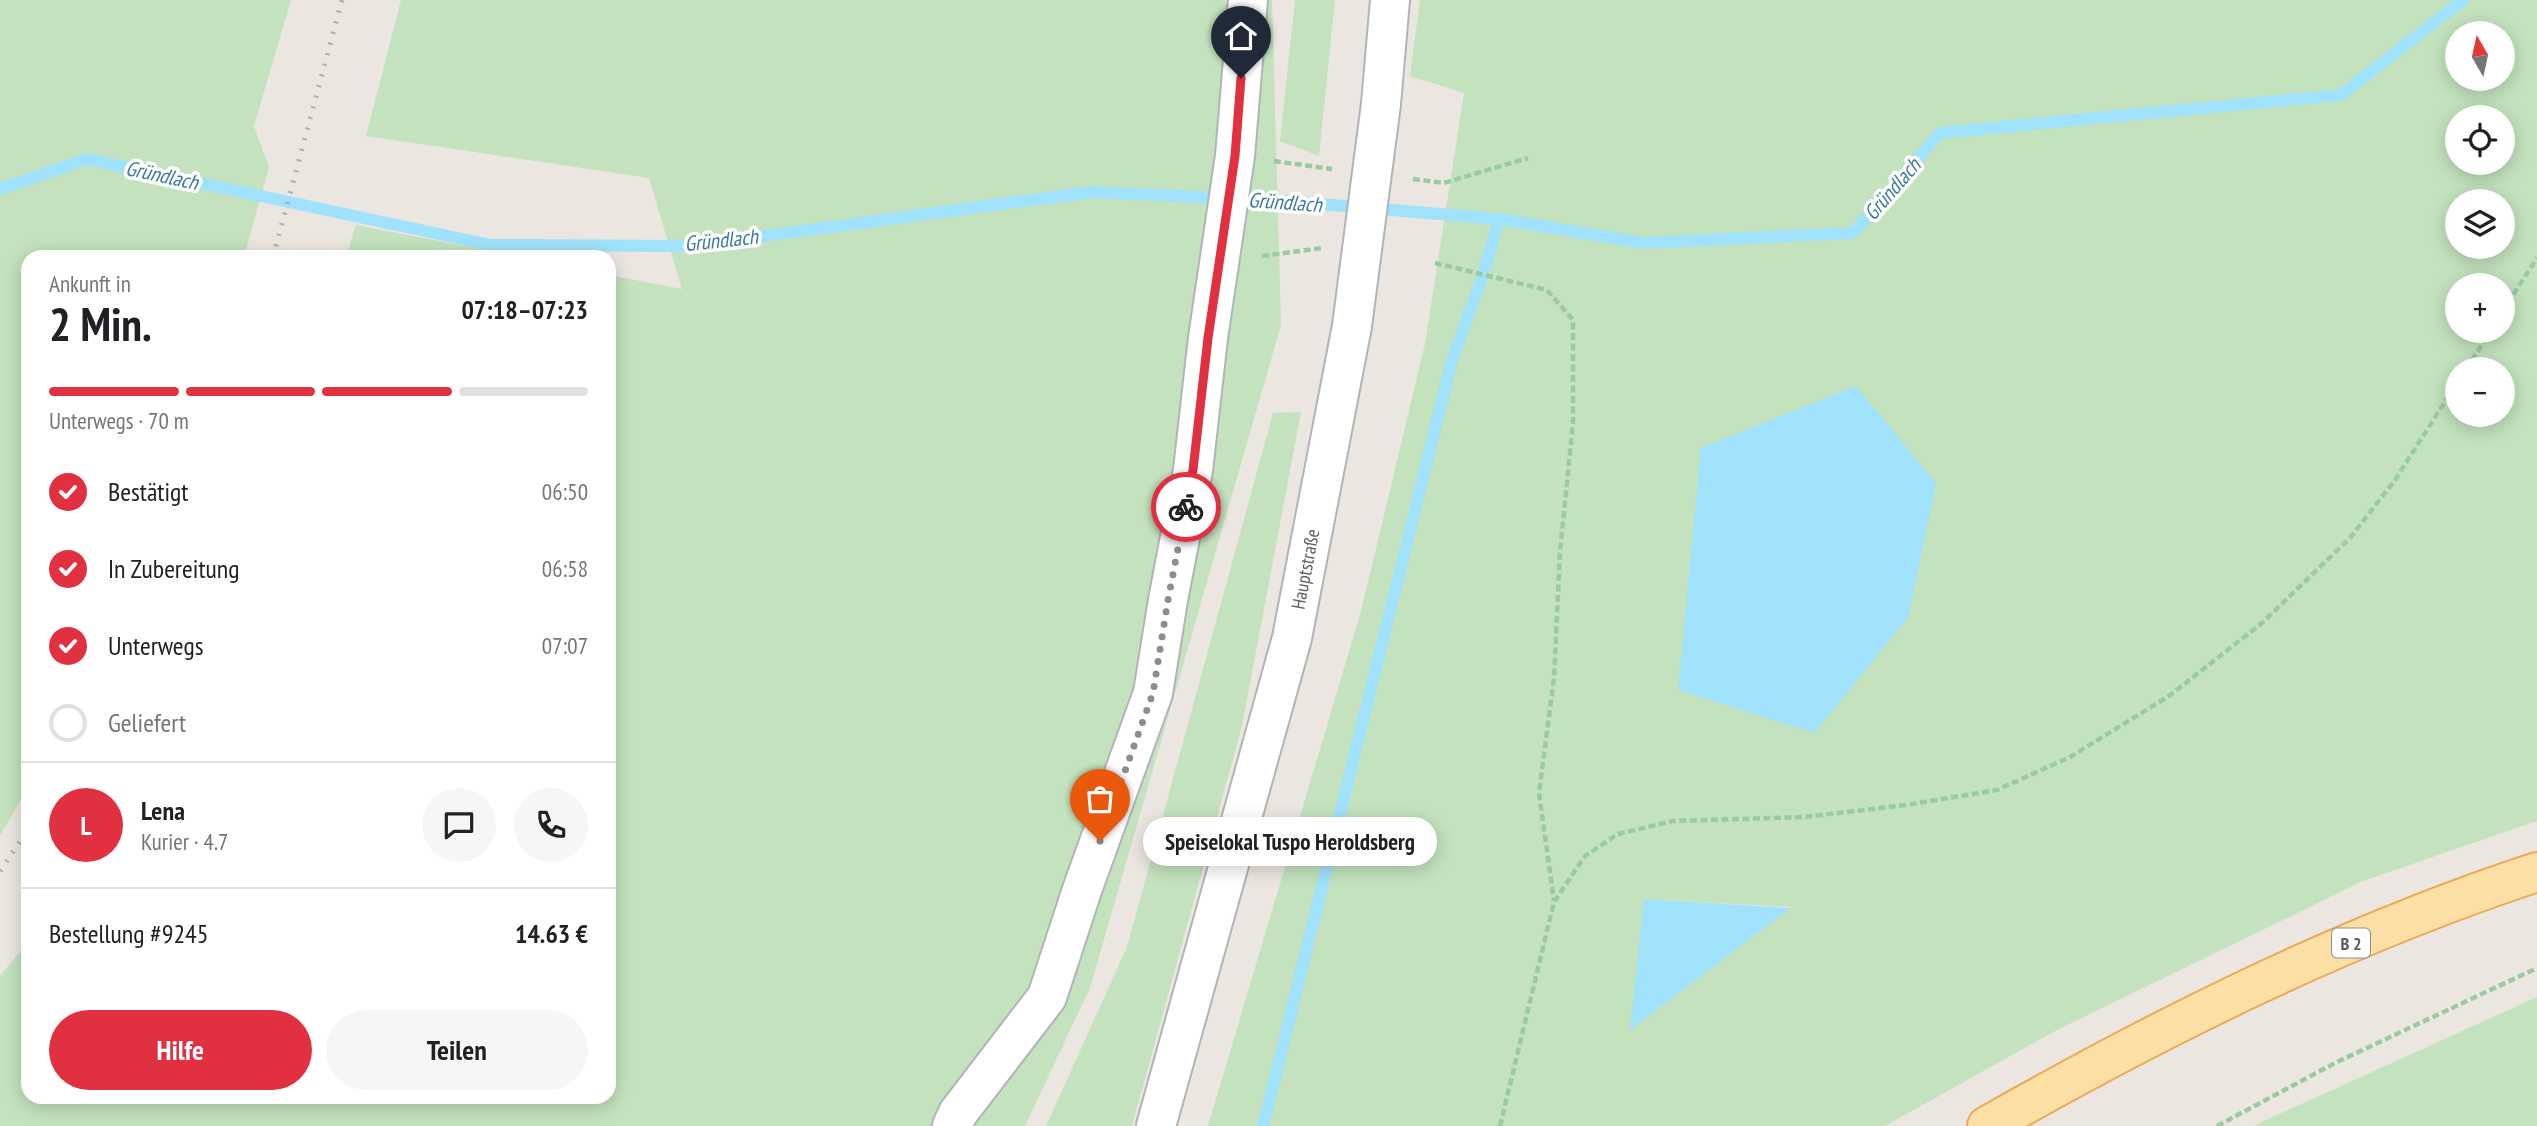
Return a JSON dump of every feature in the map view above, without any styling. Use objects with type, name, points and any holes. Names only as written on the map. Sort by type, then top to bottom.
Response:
[{"type":"main road","name":"B 2","points":[[1987,1126],[2169,1026],[2316,958],[2537,872]]},
{"type":"street","points":[[952,1126],[958,1113],[1047,997],[1082,890],[1153,693],[1193,470],[1208,338],[1235,156],[1248,0]]},
{"type":"street","name":"Hauptstraße","points":[[1156,1126],[1292,638],[1352,327],[1381,104],[1390,0]]},
{"type":"path","points":[[2515,292],[2537,258]]},
{"type":"path","points":[[1435,263],[1547,290],[1573,320],[1573,423],[1560,552],[1554,678],[1539,793],[1554,902]]},
{"type":"path","points":[[1500,1126],[1554,902],[1585,856],[1618,834],[1673,821],[1804,817],[1906,805],[1997,790],[2070,757],[2169,695],[2262,624],[2350,538],[2395,480],[2445,402]]},
{"type":"path","points":[[2217,1126],[2335,1063],[2537,968]]},
{"type":"green space","points":[[0,0],[291,0],[254,126],[269,167],[246,250],[21,250],[21,799],[0,836]]},
{"type":"green space","points":[[401,0],[1272,0],[1281,325],[1090,988],[1025,1126],[0,1126],[0,976],[21,950],[21,1104],[616,1104],[616,276],[682,289],[649,178],[366,136]]},
{"type":"green space","points":[[1295,0],[1335,0],[1319,156],[1280,141]]},
{"type":"green space","points":[[1420,0],[2537,0],[2537,821],[2363,881],[2057,1030],[1885,1126],[1208,1126],[1361,611],[1425,344],[1464,93],[1410,76]],"holes":[[[1644,899],[1790,907],[1790,908],[1631,1029]]]},
{"type":"green space","points":[[356,225],[486,250],[348,250]]},
{"type":"green space","points":[[1301,412],[1242,726],[1132,1126],[1046,1126],[1127,947],[1273,413]]},
{"type":"green space","points":[[2537,997],[2537,1126],[2255,1126],[2266,1120]]},
{"type":"water","points":[[1856,386],[1936,483],[1908,618],[1814,733],[1678,690],[1701,448]]},
{"type":"water","points":[[1644,899],[1791,908],[1630,1030]]},
{"type":"waterway","name":"Gründlach","points":[[0,189],[87,159],[491,245],[689,246],[1091,192],[1284,201],[1499,219],[1643,243],[1853,233],[1940,133],[2341,95],[2463,0]]},
{"type":"waterway","points":[[1263,1126],[1452,360],[1483,275],[1499,219]]},
{"type":"railway","points":[[275,250],[342,0]]},
{"type":"railway","points":[[0,871],[21,840]]},
{"type":"way so far","points":[[1100,841],[1153,693],[1186,507]]},
{"type":"place","name":"Speiselokal Tuspo Heroldsberg","points":[[1100,841]]},
{"type":"route","points":[[1186,507],[1235,156],[1241,78]]}]
